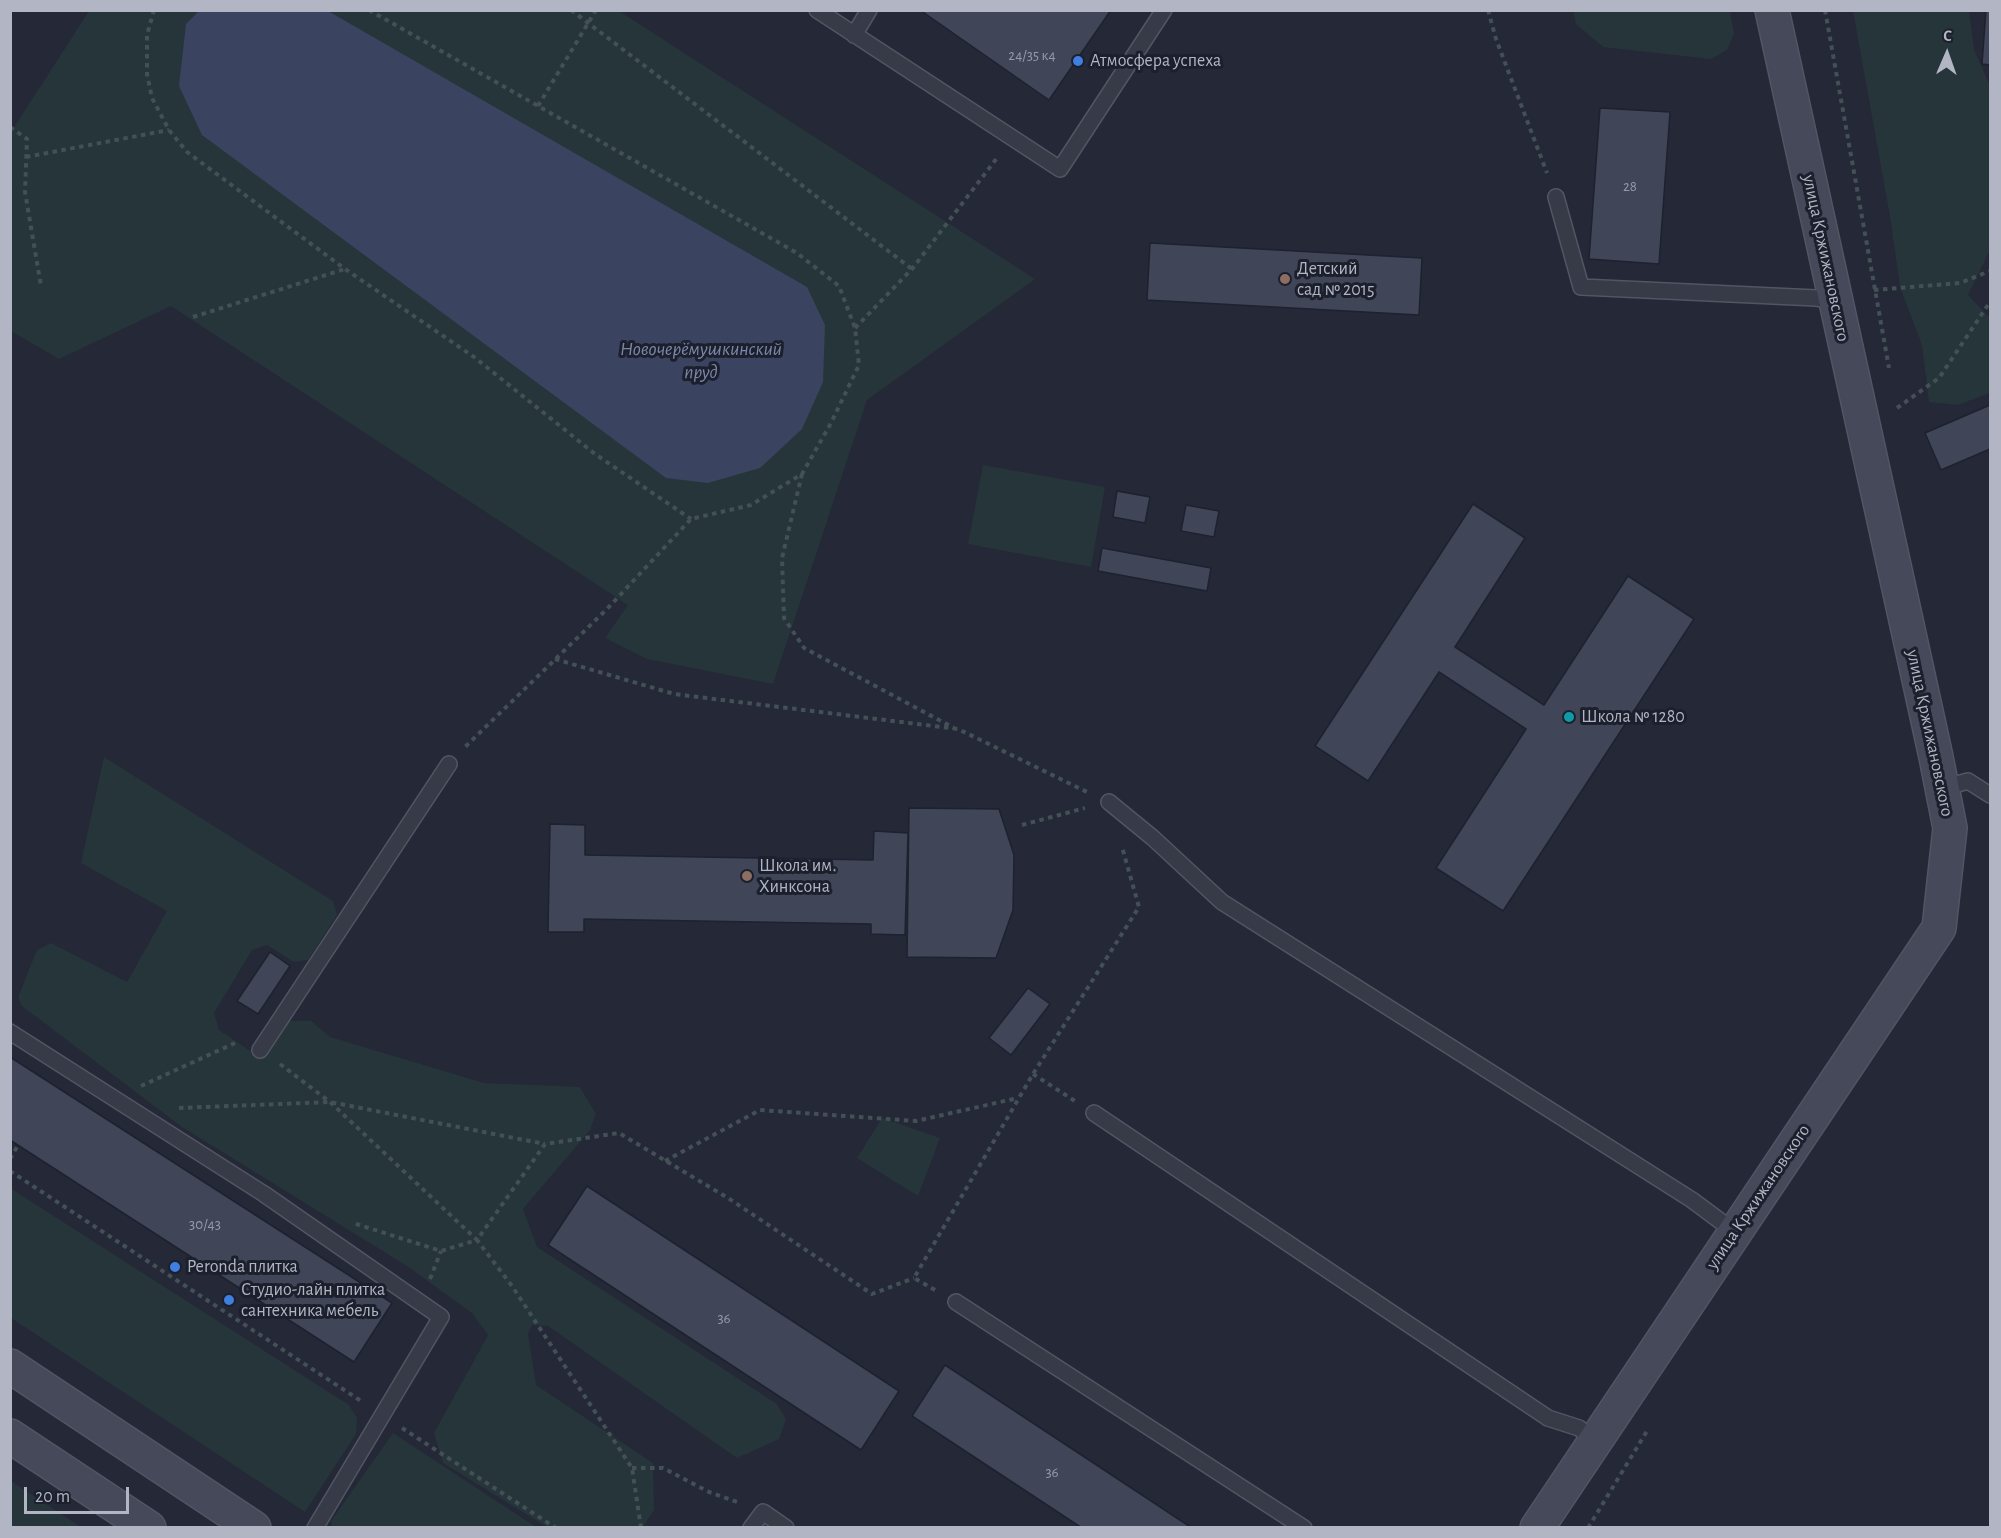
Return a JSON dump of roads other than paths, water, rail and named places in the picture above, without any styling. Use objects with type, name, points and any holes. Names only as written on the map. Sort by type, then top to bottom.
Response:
[{"type":"street","name":"улица Кржижановского","points":[[1537,1527],[1939,928],[1950,828],[1943,788],[1772,10]]},
{"type":"street","points":[[10,1366],[254,1527]]},
{"type":"street","points":[[10,1436],[133,1522]]},
{"type":"lane","points":[[817,10],[1060,169],[1164,10]]},
{"type":"lane","points":[[854,35],[869,10]]},
{"type":"lane","points":[[1556,196],[1581,287],[1816,298],[1836,301]]},
{"type":"lane","points":[[260,1050],[449,764]]},
{"type":"lane","points":[[1943,788],[1968,781],[1990,795]]},
{"type":"lane","points":[[1109,802],[1153,838],[1222,902],[1692,1200],[1735,1232]]},
{"type":"lane","points":[[10,1032],[264,1194],[441,1317],[315,1527]]},
{"type":"lane","points":[[1094,1113],[1548,1418],[1579,1428],[1595,1441]]},
{"type":"lane","points":[[956,1302],[1304,1527]]},
{"type":"lane","points":[[751,1527],[763,1512],[786,1527]]},
{"type":"water","name":"Новочерёмушкинский пруд","points":[[199,11],[328,11],[807,287],[825,325],[823,382],[802,429],[760,468],[708,483],[666,478],[202,135],[179,86],[186,24]]},
{"type":"place","name":"Атмосфера успеха","points":[[1078,61]]},
{"type":"place","name":"Детский сад № 2015","points":[[1285,279]]},
{"type":"place","name":"Школа № 1280","points":[[1569,717]]},
{"type":"place","name":"Школа им. Хинксона","points":[[747,876]]},
{"type":"place","name":"Peronda плитка","points":[[175,1267]]},
{"type":"place","name":"Студио-лайн плитка сантехника мебель","points":[[229,1300]]}]
